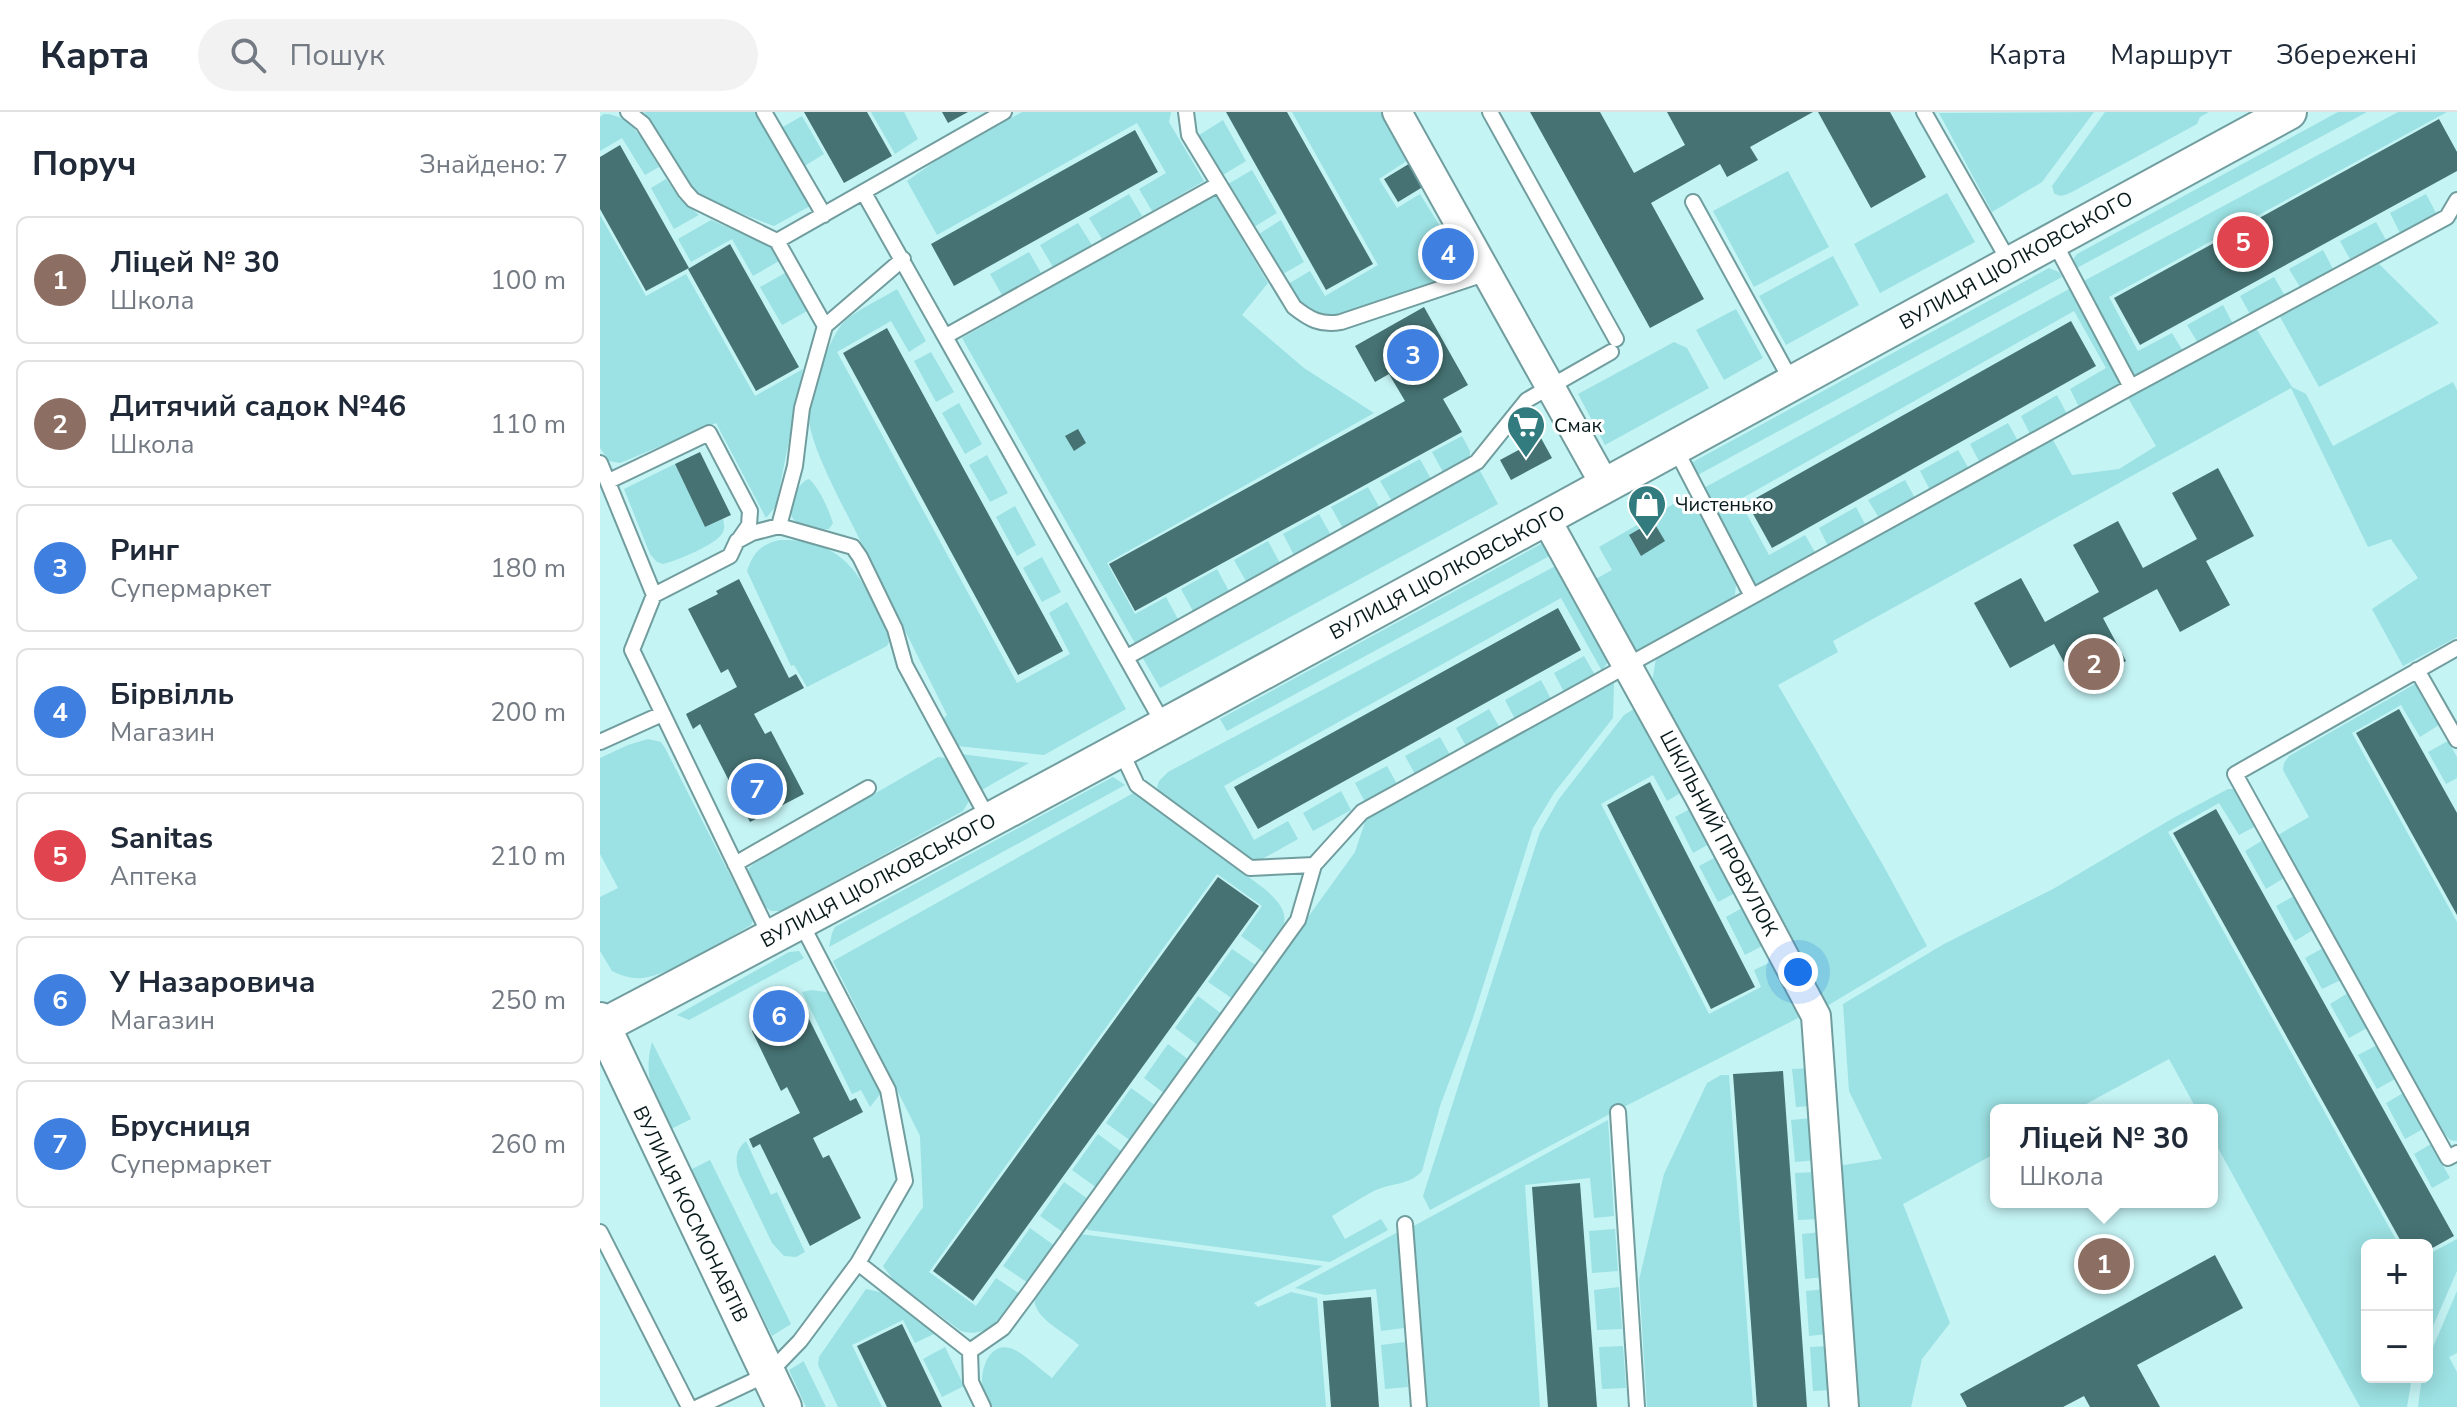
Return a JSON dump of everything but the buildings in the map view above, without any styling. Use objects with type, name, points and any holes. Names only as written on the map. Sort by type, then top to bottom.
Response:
[{"type":"street","points":[[1397,112],[1605,485]]},
{"type":"street","name":"ВУЛИЦЯ ЦІОЛКОВСЬКОГО","points":[[602,1023],[801,923],[2289,112]]},
{"type":"street","name":"ШКІЛЬНИЙ ПРОВУЛОК","points":[[1546,519],[1816,1016],[1844,1407]]},
{"type":"street","name":"ВУЛИЦЯ КОСМОНАВТІВ","points":[[602,1023],[784,1407]]},
{"type":"lane","points":[[628,112],[643,124],[693,200],[777,241],[825,326]]},
{"type":"lane","points":[[764,112],[824,215]]},
{"type":"lane","points":[[777,241],[1004,112]]},
{"type":"lane","points":[[1186,112],[1189,135],[1294,307],[1315,321],[1327,325],[1341,322],[1487,273]]},
{"type":"lane","points":[[1127,657],[1477,462],[1527,400],[1613,345],[1490,112]]},
{"type":"lane","points":[[1924,112],[2010,263]]},
{"type":"lane","points":[[946,336],[1219,184]]},
{"type":"lane","points":[[864,193],[1164,725]]},
{"type":"lane","points":[[970,1351],[1003,1328],[1298,920],[1314,865],[1362,812],[2131,387],[2447,217],[2457,200]]},
{"type":"lane","points":[[1693,202],[1792,382]]},
{"type":"lane","points":[[2053,240],[2131,387]]},
{"type":"lane","points":[[779,526],[795,466],[802,408],[825,326],[903,259]]},
{"type":"lane","points":[[609,481],[709,433],[750,511],[749,525],[730,556],[654,595],[632,650],[771,939]]},
{"type":"lane","points":[[1674,447],[1752,596]]},
{"type":"lane","points":[[600,463],[654,595]]},
{"type":"lane","points":[[737,541],[752,533],[779,526],[853,547],[895,629],[905,665],[989,820]]},
{"type":"lane","points":[[2457,648],[2235,774],[2448,1158],[2457,1153]]},
{"type":"lane","points":[[2417,670],[2457,740]]},
{"type":"lane","points":[[600,742],[662,714]]},
{"type":"lane","points":[[1120,749],[1137,785],[1250,868],[1314,865]]},
{"type":"lane","points":[[735,864],[868,788]]},
{"type":"lane","points":[[698,1407],[768,1374],[800,1341],[858,1263],[905,1181],[888,1090],[801,923]]},
{"type":"lane","points":[[1618,1112],[1637,1407]]},
{"type":"lane","points":[[1405,1224],[1419,1407]]},
{"type":"lane","points":[[600,1232],[689,1407]]},
{"type":"lane","points":[[858,1263],[970,1351],[971,1382],[983,1407]]},
{"type":"shaded area","points":[[644,112],[757,112],[812,205],[774,226],[709,201],[689,184]]},
{"type":"shaded area","points":[[871,112],[904,112],[918,139],[895,154]]},
{"type":"shaded area","points":[[1022,112],[1171,112],[1169,122],[1204,181],[1152,211],[1139,189],[1166,173],[1137,123],[937,235],[907,181],[934,162]]},
{"type":"shaded area","points":[[1292,112],[1381,112],[1408,160],[1379,179],[1397,208],[1420,194],[1448,239],[1428,252],[1445,279],[1333,316],[1311,311],[1301,302],[1288,284],[1310,271],[1325,296],[1378,265]]},
{"type":"shaded area","points":[[2094,112],[2042,182],[1992,212],[1939,113]]},
{"type":"shaded area","points":[[2105,112],[2209,112],[2200,117],[2197,124],[2072,192],[2061,196],[2054,193],[2052,186]]},
{"type":"shaded area","points":[[2338,112],[2367,112],[2075,269],[2074,258],[2077,254]]},
{"type":"shaded area","points":[[2398,112],[2447,112],[2109,297],[2138,351],[2172,333],[2183,351],[2135,376],[2082,282]]},
{"type":"shaded area","points":[[604,114],[614,115],[631,125],[659,167],[645,175],[622,138],[600,151],[600,117]]},
{"type":"shaded area","points":[[802,116],[824,154],[803,167],[781,128]]},
{"type":"shaded area","points":[[1223,120],[1246,161],[1223,175],[1199,135]]},
{"type":"shaded area","points":[[1252,170],[1277,213],[1254,227],[1228,184]]},
{"type":"shaded area","points":[[1788,171],[1829,247],[1754,287],[1713,211]]},
{"type":"shaded area","points":[[666,179],[680,199],[699,215],[674,229],[651,188]]},
{"type":"shaded area","points":[[1947,193],[1975,242],[1880,293],[1854,244]]},
{"type":"shaded area","points":[[1129,194],[1142,216],[1102,239],[1089,218]]},
{"type":"shaded area","points":[[1215,194],[1268,283],[1242,315],[1304,368],[1374,413],[1107,563],[1135,614],[1166,597],[1179,621],[1136,645],[962,338]]},
{"type":"shaded area","points":[[2426,194],[2436,213],[2400,233],[2390,213]]},
{"type":"shaded area","points":[[600,215],[646,296],[686,274],[755,396],[803,369],[776,506],[766,518],[716,423],[620,463],[609,461],[600,448]]},
{"type":"shaded area","points":[[711,220],[770,246],[779,261],[753,276],[732,239],[691,262],[678,239]]},
{"type":"shaded area","points":[[1281,220],[1304,262],[1283,274],[1259,234]]},
{"type":"shaded area","points":[[2376,222],[2386,240],[2350,259],[2340,241]]},
{"type":"shaded area","points":[[1078,223],[1092,245],[1053,267],[1040,245]]},
{"type":"shaded area","points":[[2323,250],[2333,269],[2300,287],[2289,269]]},
{"type":"shaded area","points":[[1029,252],[1041,273],[1002,295],[990,274]]},
{"type":"shaded area","points":[[1833,256],[1859,305],[1786,345],[1759,296]]},
{"type":"shaded area","points":[[2379,264],[2439,323],[2319,387],[2280,317]]},
{"type":"shaded area","points":[[2049,268],[2059,272],[2062,277],[1696,476],[1689,464]]},
{"type":"shaded area","points":[[785,273],[807,311],[782,325],[760,287]]},
{"type":"shaded area","points":[[2274,277],[2285,296],[2250,314],[2240,296]]},
{"type":"shaded area","points":[[897,289],[926,341],[909,352],[891,321],[837,352],[1017,683],[1070,654],[1049,613],[1067,602],[1126,709],[1044,755],[957,746],[943,719],[947,715],[838,496],[810,428],[810,406],[821,366],[839,328],[851,316]]},
{"type":"shaded area","points":[[2069,289],[2121,383],[2079,407],[2070,389],[2106,368],[2074,311],[1739,500],[1769,555],[1805,535],[1816,554],[1755,587],[1702,489]]},
{"type":"shaded area","points":[[2223,305],[2233,324],[2198,343],[2187,325]]},
{"type":"shaded area","points":[[1736,309],[1763,358],[1724,380],[1696,330]]},
{"type":"shaded area","points":[[2256,328],[2292,387],[2306,394],[2333,446],[2453,382],[2457,390],[2457,637],[2403,666],[2372,609],[2418,578],[2391,539],[2368,547],[2291,388],[1833,641],[1838,652],[1778,685],[1927,946],[1827,1006],[1652,683],[1656,658],[2052,438],[2072,475],[2119,469],[2156,446],[2128,398]]},
{"type":"shaded area","points":[[1674,342],[1687,348],[1709,388],[1605,445],[1578,394]]},
{"type":"shaded area","points":[[931,352],[954,392],[936,402],[914,361]]},
{"type":"shaded area","points":[[2057,395],[2067,414],[2030,434],[2021,416]]},
{"type":"shaded area","points":[[959,403],[982,444],[965,454],[942,413]]},
{"type":"shaded area","points":[[2008,423],[2018,441],[1980,463],[1970,444]]},
{"type":"shaded area","points":[[1462,436],[1470,456],[1444,474],[1432,452]]},
{"type":"shaded area","points":[[1958,450],[1969,469],[1930,490],[1920,471]]},
{"type":"shaded area","points":[[987,455],[1008,493],[990,502],[969,465]]},
{"type":"shaded area","points":[[1420,459],[1432,481],[1393,503],[1380,481]]},
{"type":"shaded area","points":[[675,464],[705,527],[723,519],[724,529],[720,537],[705,547],[663,564],[650,554],[624,489]]},
{"type":"shaded area","points":[[1479,469],[1498,504],[1160,688],[1141,655]]},
{"type":"shaded area","points":[[809,479],[821,494],[829,512],[833,523],[829,529],[803,526],[792,517],[794,495]]},
{"type":"shaded area","points":[[1905,480],[1915,498],[1879,518],[1868,500]]},
{"type":"shaded area","points":[[1368,487],[1381,510],[1344,530],[1331,507]]},
{"type":"shaded area","points":[[1689,495],[1736,583],[1735,595],[1726,603],[1634,652],[1590,582],[1612,570],[1599,547]]},
{"type":"shaded area","points":[[1015,506],[1036,545],[1017,556],[996,517]]},
{"type":"shaded area","points":[[1856,507],[1866,526],[1828,546],[1819,528]]},
{"type":"shaded area","points":[[1319,514],[1332,537],[1295,557],[1283,534]]},
{"type":"shaded area","points":[[780,540],[803,542],[838,555],[861,581],[870,597],[888,634],[887,646],[807,687],[794,665],[791,666],[747,571],[759,550]]},
{"type":"shaded area","points":[[1268,541],[1281,565],[1247,583],[1234,560]]},
{"type":"shaded area","points":[[1543,543],[1555,553],[1227,731],[1220,719]]},
{"type":"shaded area","points":[[1042,557],[1061,592],[1042,602],[1023,568]]},
{"type":"shaded area","points":[[1561,563],[1609,660],[1602,671],[1561,598],[1224,786],[1254,840],[1288,821],[1298,839],[1257,862],[1160,793],[1157,787],[1159,781],[1168,772]]},
{"type":"shaded area","points":[[1217,569],[1230,593],[1194,613],[1181,589]]},
{"type":"shaded area","points":[[1584,656],[1595,675],[1564,692],[1554,673]]},
{"type":"shaded area","points":[[1541,680],[1551,699],[1515,719],[1505,700]]},
{"type":"shaded area","points":[[1614,683],[1613,718],[1554,793],[1533,828],[1472,1021],[1440,1106],[1422,1171],[1406,1181],[1370,1193],[1332,1216],[1345,1239],[1381,1219],[1388,1230],[1330,1262],[1088,1230],[1085,1226],[1355,852],[1366,819]]},
{"type":"shaded area","points":[[2415,684],[2439,725],[2420,737],[2401,705],[2352,733],[2457,922],[2457,1141],[2450,1140],[2439,1127],[2278,835],[2309,817],[2283,770],[2289,756]]},
{"type":"shaded area","points":[[1637,707],[1682,792],[1667,801],[1653,775],[1601,804],[1709,1014],[1761,987],[1754,970],[1771,962],[1800,1017],[1430,1210],[1423,1196],[1540,832],[1559,799],[1624,715]]},
{"type":"shaded area","points":[[1489,709],[1500,728],[1466,746],[1456,728]]},
{"type":"shaded area","points":[[1440,737],[1450,755],[1415,774],[1405,756]]},
{"type":"shaded area","points":[[648,739],[661,742],[665,748],[753,920],[751,925],[682,964],[654,975],[635,978],[612,971],[600,951],[600,897],[618,888],[600,854],[600,758]]},
{"type":"shaded area","points":[[2448,741],[2457,757],[2457,778],[2446,784],[2428,752]]},
{"type":"shaded area","points":[[961,754],[1029,763],[980,791]]},
{"type":"shaded area","points":[[938,757],[945,758],[968,796],[969,801],[963,811],[781,911],[771,911],[763,905],[748,874],[749,868]]},
{"type":"shaded area","points":[[1387,766],[1397,784],[1365,802],[1355,783]]},
{"type":"shaded area","points":[[1113,777],[1125,785],[829,947],[835,927]]},
{"type":"shaded area","points":[[2228,789],[2234,789],[2256,826],[2239,835],[2219,803],[2168,832],[2396,1239],[2361,1239],[2361,1383],[2411,1383],[2407,1407],[2360,1407],[2218,1148],[2218,1104],[2194,1104],[2169,1059],[2086,1104],[1990,1104],[1990,1156],[1903,1204],[1950,1323],[1922,1359],[1911,1407],[1855,1407],[1838,1166],[1882,1159],[1849,1091],[1843,1004],[1944,944],[2053,889],[2175,817]]},
{"type":"shaded area","points":[[1341,791],[1351,810],[1313,831],[1303,813]]},
{"type":"shaded area","points":[[1135,792],[1266,890],[1284,914],[1282,928],[1266,954],[1241,936],[1262,906],[1217,874],[929,1272],[976,1306],[996,1278],[1020,1294],[988,1329],[971,1333],[961,1331],[894,1281],[883,1266],[923,1207],[920,1136],[833,961]]},
{"type":"shaded area","points":[[1690,809],[1709,844],[1693,853],[1675,817]]},
{"type":"shaded area","points":[[2263,840],[2284,878],[2266,889],[2245,851]]},
{"type":"shaded area","points":[[1716,857],[1735,893],[1718,902],[1699,866]]},
{"type":"shaded area","points":[[2294,896],[2313,930],[2295,941],[2276,906]]},
{"type":"shaded area","points":[[1742,908],[1762,946],[1745,955],[1726,917]]},
{"type":"shaded area","points":[[2323,948],[2341,980],[2322,989],[2305,958]]},
{"type":"shaded area","points":[[1232,949],[1257,966],[1233,999],[1208,982]]},
{"type":"shaded area","points":[[799,951],[804,958],[689,1020],[677,1015],[789,952]]},
{"type":"shaded area","points":[[812,990],[832,996],[881,1093],[870,1107],[861,1090],[852,1094],[802,992]]},
{"type":"shaded area","points":[[2348,993],[2367,1028],[2349,1038],[2330,1004]]},
{"type":"shaded area","points":[[1198,996],[1222,1014],[1199,1046],[1175,1028]]},
{"type":"shaded area","points":[[652,1042],[691,1119],[671,1129],[649,1077]]},
{"type":"shaded area","points":[[1168,1044],[1189,1060],[1165,1094],[1144,1078]]},
{"type":"shaded area","points":[[2377,1045],[2395,1079],[2377,1089],[2358,1055]]},
{"type":"shaded area","points":[[1811,1068],[1813,1106],[1796,1107],[1792,1069]]},
{"type":"shaded area","points":[[1721,1075],[1729,1075],[1753,1407],[1647,1407],[1639,1280],[1664,1174],[1707,1083]]},
{"type":"shaded area","points":[[1131,1088],[1156,1106],[1131,1141],[1106,1123]]},
{"type":"shaded area","points":[[2403,1093],[2423,1129],[2405,1139],[2386,1103]]},
{"type":"shaded area","points":[[1813,1118],[1816,1160],[1795,1162],[1791,1120]]},
{"type":"shaded area","points":[[1608,1120],[1614,1216],[1594,1218],[1590,1178],[1525,1185],[1540,1407],[1426,1407],[1412,1227]]},
{"type":"shaded area","points":[[1098,1134],[1122,1152],[1097,1188],[1072,1170]]},
{"type":"shaded area","points":[[746,1141],[771,1195],[777,1192],[805,1252],[796,1257],[784,1256],[772,1243],[739,1174],[737,1156]]},
{"type":"shaded area","points":[[2431,1144],[2450,1178],[2432,1188],[2414,1154]]},
{"type":"shaded area","points":[[710,1160],[791,1324],[772,1336],[690,1170]]},
{"type":"shaded area","points":[[1817,1172],[1820,1219],[1798,1220],[1795,1173]]},
{"type":"shaded area","points":[[1064,1182],[1088,1199],[1064,1233],[1040,1216]]},
{"type":"shaded area","points":[[1030,1228],[1055,1246],[1028,1283],[1003,1266]]},
{"type":"shaded area","points":[[1615,1229],[1618,1271],[1592,1273],[1589,1231]]},
{"type":"shaded area","points":[[1398,1232],[1404,1328],[1381,1331],[1376,1289],[1325,1295],[1295,1288]]},
{"type":"shaded area","points":[[1821,1232],[1824,1277],[1805,1279],[1802,1234]]},
{"type":"shaded area","points":[[1080,1234],[1323,1266],[1254,1303],[1258,1307],[1291,1292],[1317,1298],[1326,1407],[991,1407],[983,1389],[982,1375],[987,1360],[996,1350],[1002,1347],[1015,1350],[1052,1378],[1079,1345],[1043,1317],[1035,1304],[1035,1296]]},
{"type":"shaded area","points":[[2457,1239],[2457,1271],[2433,1326],[2433,1311],[2433,1252]]},
{"type":"shaded area","points":[[1619,1287],[1622,1329],[1597,1330],[1594,1290]]},
{"type":"shaded area","points":[[866,1289],[884,1293],[934,1334],[915,1343],[903,1320],[852,1345],[882,1407],[838,1407],[818,1365],[819,1357]]},
{"type":"shaded area","points":[[1825,1289],[1828,1334],[1809,1336],[1806,1291]]},
{"type":"shaded area","points":[[2457,1291],[2457,1353],[2449,1357],[2457,1372],[2457,1407],[2418,1407],[2421,1383],[2433,1383],[2433,1347]]},
{"type":"shaded area","points":[[1405,1342],[1408,1387],[1385,1389],[1381,1345]]},
{"type":"shaded area","points":[[1623,1346],[1626,1388],[1602,1389],[1599,1347]]},
{"type":"shaded area","points":[[1828,1346],[1831,1390],[1813,1391],[1810,1347]]},
{"type":"shaded area","points":[[945,1347],[964,1386],[942,1397],[923,1359]]},
{"type":"shaded area","points":[[804,1361],[826,1407],[806,1407],[789,1370]]},
{"type":"place","name":"Sanitas","points":[[2243,242]]},
{"type":"place","name":"Бірвілль","points":[[1448,254]]},
{"type":"place","name":"Ринг","points":[[1413,355]]},
{"type":"place","name":"Смак","points":[[1526,459]]},
{"type":"place","name":"Чистенько","points":[[1647,538]]},
{"type":"place","name":"Дитячий садок №46","points":[[2094,664]]},
{"type":"place","name":"Брусниця","points":[[757,789]]},
{"type":"place","name":"У Назаровича","points":[[779,1016]]},
{"type":"place","name":"Ліцей № 30","points":[[2104,1264]]}]
